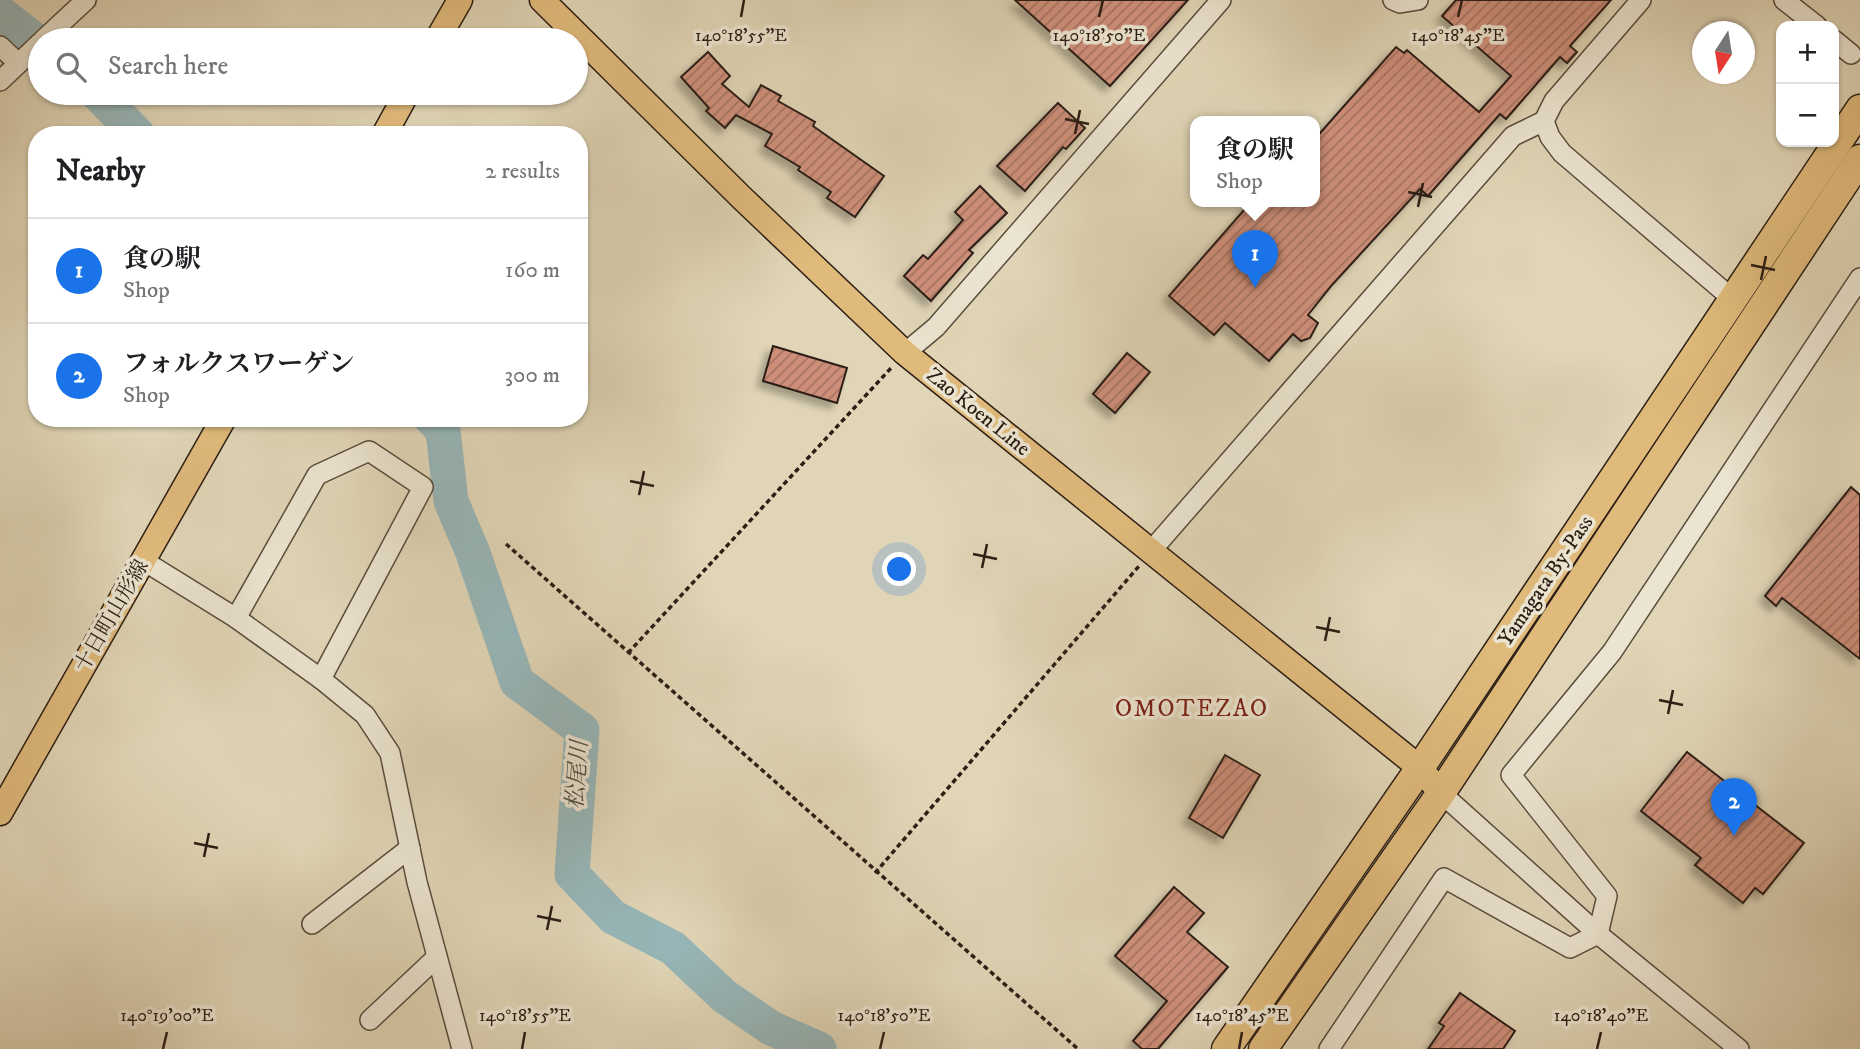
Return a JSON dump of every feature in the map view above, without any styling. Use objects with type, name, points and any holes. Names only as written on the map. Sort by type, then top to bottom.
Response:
[{"type":"highway","points":[[1823,167],[1860,96]]},
{"type":"highway","name":"Yamagata By-Pass","points":[[1226,1049],[1420,768],[1735,301],[1860,109]]},
{"type":"highway","name":"Yamagata By-Pass","points":[[1262,1049],[1441,793],[1860,159]]},
{"type":"main road","points":[[444,28],[460,0]]},
{"type":"main road","name":"Zao Koen Line","points":[[542,0],[570,28]]},
{"type":"main road","name":"Zao Koen Line","points":[[588,46],[743,199],[905,353],[1420,768],[1441,793]]},
{"type":"main road","points":[[389,126],[400,105]]},
{"type":"main road","name":"十日町山形線","points":[[0,813],[219,427]]},
{"type":"street","points":[[55,28],[86,0]]},
{"type":"street","points":[[905,353],[936,327],[1221,0]]},
{"type":"street","points":[[1393,0],[1400,3],[1418,0]]},
{"type":"street","points":[[1151,551],[1513,136],[1544,121],[1554,101],[1641,0]]},
{"type":"street","points":[[1784,0],[1810,21]]},
{"type":"street","points":[[1839,44],[1852,54]]},
{"type":"street","points":[[0,46],[19,63]]},
{"type":"street","points":[[0,81],[28,54]]},
{"type":"street","points":[[1544,121],[1549,138],[1562,153],[1735,301]]},
{"type":"street","points":[[1598,934],[1607,896],[1510,775],[1612,652],[1860,278]]},
{"type":"street","points":[[236,618],[317,475],[369,451],[423,487],[321,679]]},
{"type":"street","points":[[144,561],[236,618],[321,679],[365,715],[390,753],[436,957],[462,1049]]},
{"type":"street","points":[[1441,793],[1598,934],[1739,1049]]},
{"type":"street","points":[[312,924],[410,848]]},
{"type":"street","points":[[1329,1049],[1444,878],[1570,948],[1598,934]]},
{"type":"street","points":[[370,1020],[436,957]]},
{"type":"path","points":[[628,653],[905,353]]},
{"type":"path","points":[[506,544],[875,873],[1078,1049]]},
{"type":"path","points":[[875,873],[1151,551]]},
{"type":"building","points":[[1015,0],[1188,0],[1110,86]]},
{"type":"building","points":[[1456,0],[1611,0],[1570,46],[1577,52],[1567,63],[1560,57],[1506,119],[1500,114],[1428,196],[1420,189],[1332,285],[1308,315],[1318,323],[1310,338],[1301,341],[1293,334],[1269,361],[1225,323],[1214,335],[1169,296],[1247,207],[1320,207],[1320,133],[1396,47],[1404,53],[1407,50],[1479,112],[1511,76],[1442,16]]},
{"type":"building","points":[[708,52],[730,76],[722,84],[749,107],[761,85],[781,96],[778,101],[815,122],[813,126],[884,176],[855,217],[827,198],[831,192],[798,170],[800,167],[765,146],[772,134],[736,115],[725,128],[706,111],[709,108],[681,77]]},
{"type":"building","points":[[1058,103],[1085,128],[1066,149],[1063,147],[1025,191],[997,166]]},
{"type":"building","points":[[980,186],[1007,213],[969,250],[973,253],[931,301],[904,276],[923,255],[928,259],[963,220],[955,212]]},
{"type":"building","points":[[773,346],[847,368],[837,403],[763,381]]},
{"type":"building","points":[[1127,353],[1150,372],[1115,413],[1093,394]]},
{"type":"building","points":[[1851,487],[1860,495],[1860,659],[1782,598],[1776,606],[1765,596]]},
{"type":"building","points":[[1687,752],[1804,843],[1763,894],[1755,888],[1743,903],[1695,865],[1701,858],[1641,811]]},
{"type":"building","points":[[1225,755],[1260,775],[1223,838],[1189,818]]},
{"type":"building","points":[[1174,887],[1204,913],[1187,932],[1228,967],[1158,1049],[1142,1049],[1133,1041],[1167,1001],[1115,956]]},
{"type":"building","points":[[1460,993],[1515,1031],[1503,1049],[1428,1049],[1444,1026],[1439,1023]]},
{"type":"waterway","name":"松尾川","points":[[0,13],[28,35]]},
{"type":"waterway","name":"松尾川","points":[[109,105],[129,126]]},
{"type":"waterway","name":"松尾川","points":[[439,427],[443,431],[451,501],[473,553],[517,682],[582,730],[572,874],[613,917],[673,948],[724,996],[771,1028],[819,1049]]},
{"type":"place","name":"食の駅","points":[[1255,288]]},
{"type":"place","name":"フォルクスワーゲン","points":[[1734,836]]},
{"type":"district","name":"OMOTEZAO","points":[[1192,709]]}]
